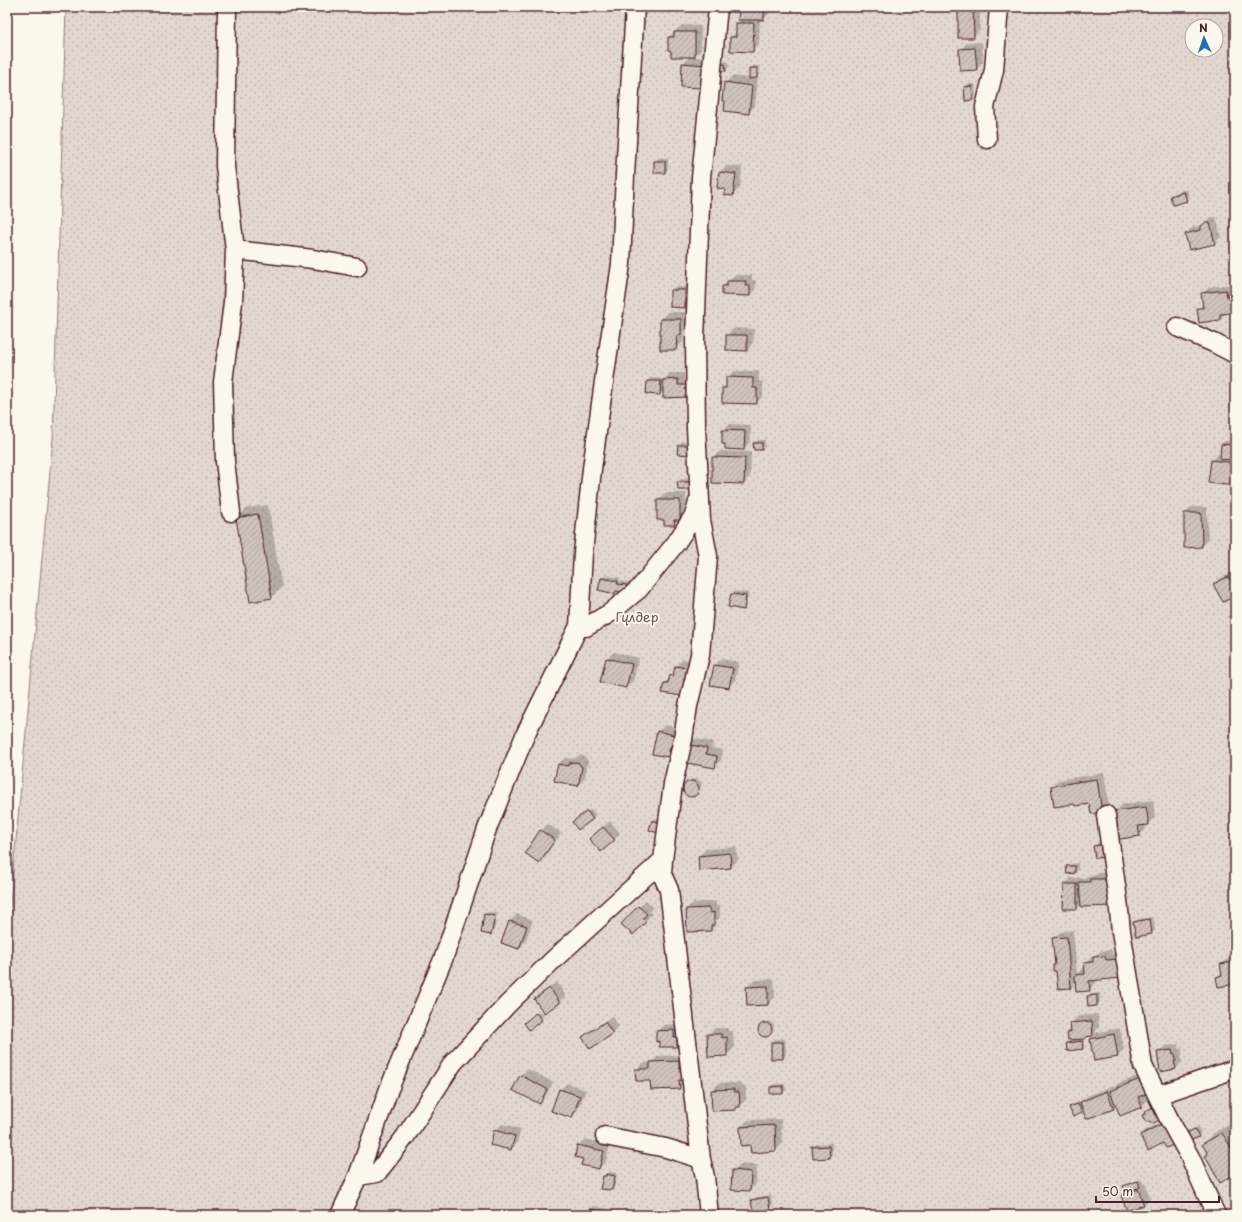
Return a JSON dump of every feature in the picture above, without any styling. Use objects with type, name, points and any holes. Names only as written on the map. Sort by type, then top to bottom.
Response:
[{"type":"street","points":[[227,7],[225,166],[235,250],[233,302],[223,382],[225,460],[231,512]]},
{"type":"street","points":[[340,1215],[358,1176],[389,1089],[444,957],[487,829],[526,733],[579,626],[583,553],[592,469],[621,264],[635,7]]},
{"type":"street","points":[[709,1215],[706,1177],[700,1159],[669,890],[662,874],[673,784],[683,739],[688,706],[700,655],[708,556],[701,520],[696,428],[695,340],[701,178],[718,7]]},
{"type":"street","points":[[987,139],[986,107],[994,70],[999,7]]},
{"type":"street","points":[[235,250],[313,259],[357,266]]},
{"type":"street","points":[[1177,327],[1235,354]]},
{"type":"street","points":[[579,626],[586,627],[610,614],[639,589],[676,543],[695,514],[700,497]]},
{"type":"street","points":[[1106,816],[1121,931],[1143,1066],[1190,1157],[1216,1215]]},
{"type":"street","points":[[358,1176],[377,1172],[405,1137],[454,1063],[507,1005],[553,960],[663,860]]},
{"type":"street","points":[[1158,1095],[1235,1069]]},
{"type":"street","points":[[604,1136],[666,1148],[700,1159]]},
{"type":"green space","name":"Гүлдер","points":[[66,7],[1235,7],[1235,1215],[7,1215],[7,937],[53,439]]},
{"type":"building","points":[[739,7],[764,7],[764,20],[738,20]]},
{"type":"building","points":[[973,8],[974,38],[958,38],[958,9]]},
{"type":"building","points":[[736,23],[754,23],[753,52],[730,51],[730,37],[736,37]]},
{"type":"building","points":[[674,32],[695,32],[695,57],[671,57],[671,51],[668,50],[668,37],[674,37]]},
{"type":"building","points":[[975,48],[977,70],[960,71],[959,49]]},
{"type":"building","points":[[682,63],[706,65],[702,88],[681,87]]},
{"type":"building","points":[[725,64],[726,71],[718,71],[718,65]]},
{"type":"building","points":[[749,68],[757,68],[757,78],[749,79]]},
{"type":"building","points":[[724,82],[752,86],[749,114],[724,111],[725,101],[722,101]]},
{"type":"building","points":[[972,86],[973,100],[965,101],[964,87]]},
{"type":"building","points":[[654,161],[665,161],[665,173],[654,173]]},
{"type":"building","points":[[719,172],[736,174],[733,196],[724,195],[725,189],[717,188]]},
{"type":"building","points":[[1184,192],[1187,201],[1173,205],[1170,196]]},
{"type":"building","points":[[1205,223],[1210,223],[1215,244],[1189,250],[1185,234],[1201,230],[1201,226]]},
{"type":"building","points":[[727,281],[746,281],[745,286],[750,286],[750,296],[722,295],[722,286],[727,286]]},
{"type":"building","points":[[670,290],[685,290],[685,308],[670,307]]},
{"type":"building","points":[[1226,290],[1227,297],[1234,296],[1235,304],[1230,304],[1231,313],[1220,314],[1220,320],[1199,323],[1197,308],[1203,308],[1201,293]]},
{"type":"building","points":[[660,319],[681,319],[681,335],[677,335],[676,350],[660,350]]},
{"type":"building","points":[[726,335],[747,335],[747,351],[726,350]]},
{"type":"building","points":[[726,377],[753,378],[753,388],[757,388],[757,404],[722,403],[722,388],[726,388]]},
{"type":"building","points":[[678,379],[678,385],[689,385],[689,397],[663,398],[663,380]]},
{"type":"building","points":[[647,381],[661,381],[660,395],[646,394]]},
{"type":"building","points":[[722,430],[745,431],[744,450],[725,449],[725,444],[722,444]]},
{"type":"building","points":[[753,443],[762,443],[762,450],[754,450]]},
{"type":"building","points":[[1221,444],[1233,445],[1232,460],[1220,459]]},
{"type":"building","points":[[678,445],[689,445],[689,455],[677,454]]},
{"type":"building","points":[[712,457],[745,458],[744,484],[712,483]]},
{"type":"building","points":[[1211,460],[1235,463],[1235,486],[1208,483]]},
{"type":"building","points":[[677,482],[692,482],[693,490],[678,490]]},
{"type":"building","points":[[657,500],[680,500],[680,520],[674,520],[675,525],[664,525],[664,520],[657,520]]},
{"type":"building","points":[[1184,513],[1201,513],[1202,547],[1184,548]]},
{"type":"building","points":[[258,514],[272,598],[250,602],[236,518]]},
{"type":"building","points":[[1228,577],[1231,582],[1235,579],[1235,596],[1223,602],[1213,584]]},
{"type":"building","points":[[601,578],[618,581],[617,584],[627,585],[625,593],[616,591],[615,594],[598,590]]},
{"type":"building","points":[[731,594],[746,596],[744,610],[728,607]]},
{"type":"building","points":[[606,658],[632,664],[626,688],[600,682]]},
{"type":"building","points":[[714,665],[733,668],[729,688],[710,685]]},
{"type":"building","points":[[675,666],[692,669],[682,696],[662,693],[664,683],[668,683],[670,675],[673,676]]},
{"type":"building","points":[[657,731],[678,736],[675,748],[670,747],[668,757],[652,754]]},
{"type":"building","points":[[685,744],[707,748],[706,754],[717,756],[715,768],[681,762]]},
{"type":"building","points":[[570,763],[579,763],[582,768],[578,786],[554,781],[558,764],[568,766]]},
{"type":"building","points":[[1097,779],[1102,812],[1091,814],[1089,804],[1075,806],[1074,804],[1054,807],[1051,786]]},
{"type":"building","points":[[691,781],[697,783],[699,789],[697,795],[691,797],[685,795],[683,789],[685,783]]},
{"type":"building","points":[[1146,807],[1149,825],[1138,826],[1140,836],[1114,840],[1112,826],[1117,826],[1115,811]]},
{"type":"building","points":[[587,811],[593,819],[578,830],[572,822]]},
{"type":"building","points":[[652,820],[661,823],[658,833],[649,830]]},
{"type":"building","points":[[603,827],[615,840],[601,852],[589,839]]},
{"type":"building","points":[[540,830],[555,840],[539,863],[525,853]]},
{"type":"building","points":[[1107,844],[1108,857],[1095,858],[1093,846]]},
{"type":"building","points":[[730,853],[731,868],[699,871],[698,856]]},
{"type":"building","points":[[1066,866],[1075,866],[1075,873],[1067,874]]},
{"type":"building","points":[[1090,879],[1105,879],[1105,881],[1112,881],[1113,906],[1081,907],[1079,882],[1090,882]]},
{"type":"building","points":[[1064,884],[1077,884],[1077,909],[1063,909]]},
{"type":"building","points":[[638,906],[647,914],[643,919],[646,922],[633,935],[621,924]]},
{"type":"building","points":[[709,908],[710,913],[714,912],[714,925],[711,925],[711,931],[687,932],[686,909]]},
{"type":"building","points":[[484,914],[495,916],[491,935],[481,933]]},
{"type":"building","points":[[1150,919],[1152,934],[1136,937],[1133,922]]},
{"type":"building","points":[[509,921],[527,926],[519,949],[501,943]]},
{"type":"building","points":[[1067,937],[1071,988],[1058,989],[1056,971],[1053,971],[1053,965],[1055,965],[1052,938]]},
{"type":"building","points":[[1105,956],[1106,960],[1120,959],[1122,978],[1089,981],[1090,991],[1076,992],[1075,975],[1085,974],[1084,963],[1093,962],[1093,957]]},
{"type":"building","points":[[1235,962],[1235,984],[1218,987],[1216,977],[1222,975],[1220,964]]},
{"type":"building","points":[[768,986],[768,1005],[747,1006],[746,987]]},
{"type":"building","points":[[550,988],[560,1003],[544,1013],[534,999]]},
{"type":"building","points":[[1097,995],[1097,1006],[1088,1007],[1087,996]]},
{"type":"building","points":[[536,1013],[542,1020],[529,1030],[524,1023]]},
{"type":"building","points":[[1092,1021],[1093,1036],[1085,1037],[1085,1039],[1068,1040],[1067,1032],[1071,1032],[1070,1023]]},
{"type":"building","points":[[605,1022],[613,1034],[590,1049],[582,1037]]},
{"type":"building","points":[[765,1023],[770,1025],[772,1030],[770,1035],[765,1037],[760,1035],[758,1030],[760,1025]]},
{"type":"building","points":[[674,1030],[674,1037],[677,1037],[677,1047],[659,1047],[659,1041],[656,1042],[656,1031]]},
{"type":"building","points":[[707,1034],[721,1034],[722,1038],[727,1037],[727,1056],[708,1057]]},
{"type":"building","points":[[1114,1034],[1118,1057],[1094,1061],[1090,1039]]},
{"type":"building","points":[[1082,1041],[1083,1049],[1067,1051],[1066,1043]]},
{"type":"building","points":[[771,1042],[783,1042],[783,1059],[771,1059]]},
{"type":"building","points":[[1172,1050],[1173,1055],[1175,1054],[1176,1061],[1174,1061],[1176,1069],[1160,1072],[1157,1052]]},
{"type":"building","points":[[679,1061],[679,1068],[683,1068],[683,1080],[679,1080],[680,1089],[651,1090],[650,1081],[636,1081],[635,1069],[650,1069],[650,1062]]},
{"type":"building","points":[[520,1075],[547,1089],[540,1104],[512,1090]]},
{"type":"building","points":[[1145,1077],[1151,1092],[1138,1097],[1142,1107],[1120,1116],[1110,1091]]},
{"type":"building","points":[[783,1086],[783,1094],[770,1094],[770,1087]]},
{"type":"building","points":[[559,1089],[580,1096],[572,1118],[551,1111]]},
{"type":"building","points":[[734,1089],[734,1092],[739,1092],[740,1107],[736,1107],[736,1110],[712,1111],[711,1090]]},
{"type":"building","points":[[1107,1091],[1114,1109],[1086,1119],[1080,1102]]},
{"type":"building","points":[[1078,1104],[1082,1113],[1073,1117],[1069,1107]]},
{"type":"building","points":[[1156,1105],[1163,1118],[1152,1124],[1150,1121],[1146,1122],[1142,1115],[1145,1114],[1144,1112]]},
{"type":"building","points":[[1164,1123],[1173,1145],[1166,1148],[1163,1143],[1148,1151],[1140,1135]]},
{"type":"building","points":[[775,1125],[776,1151],[751,1153],[750,1145],[741,1146],[740,1127]]},
{"type":"building","points":[[1195,1129],[1199,1137],[1191,1140],[1188,1132]]},
{"type":"building","points":[[494,1130],[515,1136],[511,1150],[490,1145]]},
{"type":"building","points":[[1222,1133],[1235,1154],[1235,1174],[1220,1183],[1205,1156],[1208,1154],[1202,1144]]},
{"type":"building","points":[[577,1145],[604,1151],[599,1169],[581,1165],[583,1159],[575,1157]]},
{"type":"building","points":[[829,1146],[830,1158],[813,1159],[812,1147]]},
{"type":"building","points":[[732,1170],[751,1172],[750,1191],[731,1190]]},
{"type":"building","points":[[606,1174],[615,1176],[612,1190],[600,1189],[603,1176],[606,1176]]},
{"type":"building","points":[[1138,1181],[1140,1187],[1126,1193],[1123,1186]]},
{"type":"building","points":[[1138,1189],[1144,1205],[1127,1211],[1121,1196]]},
{"type":"building","points":[[768,1197],[770,1210],[753,1212],[751,1200]]},
{"type":"building","points":[[590,1209],[607,1212],[606,1215],[589,1215]]}]
